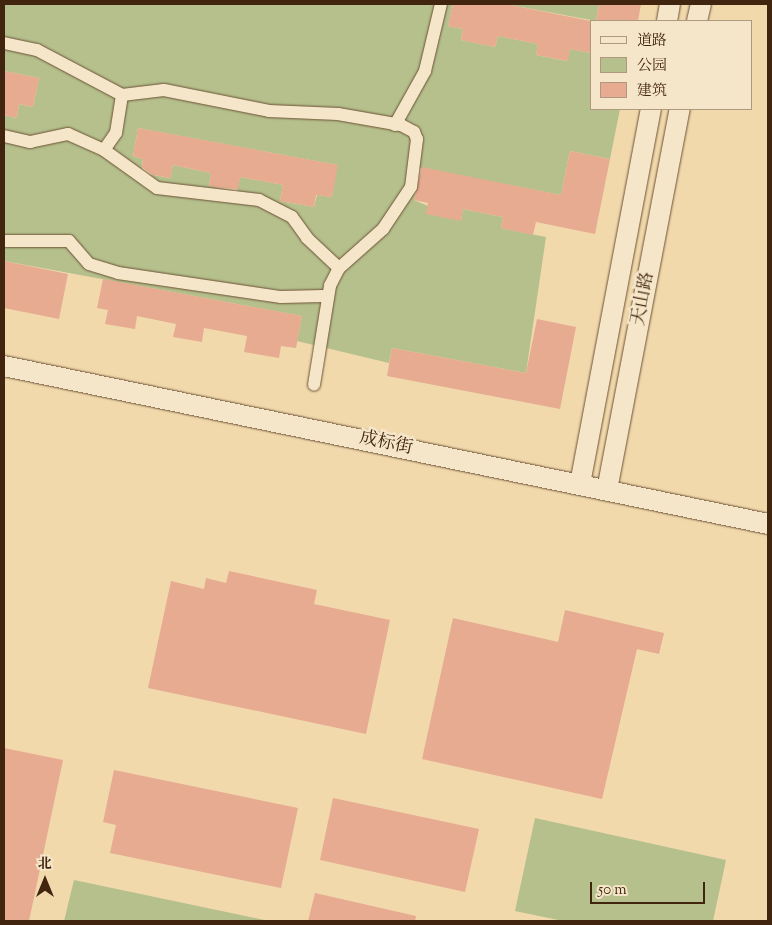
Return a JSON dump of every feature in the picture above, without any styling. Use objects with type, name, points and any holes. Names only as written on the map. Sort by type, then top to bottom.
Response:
[{"type":"street","points":[[396,125],[425,71],[441,4]]},
{"type":"street","points":[[667,20],[670,4]]},
{"type":"street","points":[[697,20],[700,4]]},
{"type":"street","points":[[4,43],[37,50],[122,95],[164,90],[269,111],[338,114],[396,125],[414,132],[417,139],[411,187],[383,229],[339,268],[330,286],[314,385]]},
{"type":"street","points":[[104,150],[116,133],[122,95]]},
{"type":"street","name":"天山路","points":[[580,484],[651,110]]},
{"type":"street","name":"天山路","points":[[607,490],[680,110]]},
{"type":"street","points":[[4,136],[30,142],[68,134],[104,150],[158,188],[259,200],[292,217],[307,238],[339,268]]},
{"type":"street","points":[[4,241],[69,240],[89,264],[118,273],[281,297],[324,296]]},
{"type":"street","name":"成标街","points":[[4,366],[768,524]]},
{"type":"green space","points":[[4,4],[453,4],[448,26],[463,29],[461,40],[495,47],[498,36],[538,44],[536,55],[567,61],[570,49],[590,53],[590,110],[620,110],[610,159],[570,151],[561,195],[420,168],[414,200],[461,220],[463,209],[503,217],[501,228],[546,237],[526,373],[392,348],[389,363],[297,341],[302,316],[4,261],[4,115],[17,118],[19,104],[33,107],[39,78],[4,71]],"holes":[[[138,128],[337,165],[332,197],[317,195],[314,207],[280,201],[283,185],[240,177],[237,191],[209,186],[211,173],[173,165],[170,178],[141,173],[143,159],[133,156]]]},
{"type":"green space","points":[[506,4],[599,4],[596,20]]},
{"type":"green space","points":[[535,818],[726,860],[713,921],[563,921],[515,911]]},
{"type":"green space","points":[[74,880],[269,921],[64,921]]},
{"type":"building","points":[[453,4],[506,4],[590,21],[590,53],[570,49],[568,61],[536,55],[538,44],[498,36],[495,47],[461,40],[463,29],[448,26]]},
{"type":"building","points":[[599,4],[641,4],[638,20],[596,20]]},
{"type":"building","points":[[4,71],[39,78],[33,107],[19,104],[17,118],[4,115]]},
{"type":"building","points":[[138,128],[338,165],[332,197],[316,195],[314,207],[280,201],[283,185],[240,177],[238,189],[214,187],[209,186],[211,173],[173,165],[170,178],[153,175],[142,167],[143,159],[133,156]]},
{"type":"building","points":[[570,151],[610,159],[595,234],[536,222],[533,235],[501,228],[503,217],[463,209],[461,221],[426,214],[428,203],[414,200],[422,167],[561,195]]},
{"type":"building","points":[[4,261],[68,274],[59,319],[4,308]]},
{"type":"building","points":[[103,279],[302,316],[296,348],[281,346],[279,358],[244,352],[247,336],[204,328],[202,342],[173,337],[176,324],[137,316],[135,329],[105,324],[108,310],[97,308]]},
{"type":"building","points":[[537,319],[576,327],[560,409],[387,376],[392,348],[526,373]]},
{"type":"building","points":[[229,571],[317,590],[314,604],[390,620],[366,734],[148,688],[171,581],[204,589],[206,578],[226,583]]},
{"type":"building","points":[[565,610],[664,633],[659,654],[637,649],[602,799],[422,759],[453,618],[558,642]]},
{"type":"building","points":[[4,748],[63,760],[29,921],[4,921]]},
{"type":"building","points":[[114,770],[298,808],[281,888],[110,853],[116,825],[103,822]]},
{"type":"building","points":[[333,798],[479,829],[465,892],[320,860]]},
{"type":"building","points":[[315,893],[416,916],[415,921],[308,921]]}]
